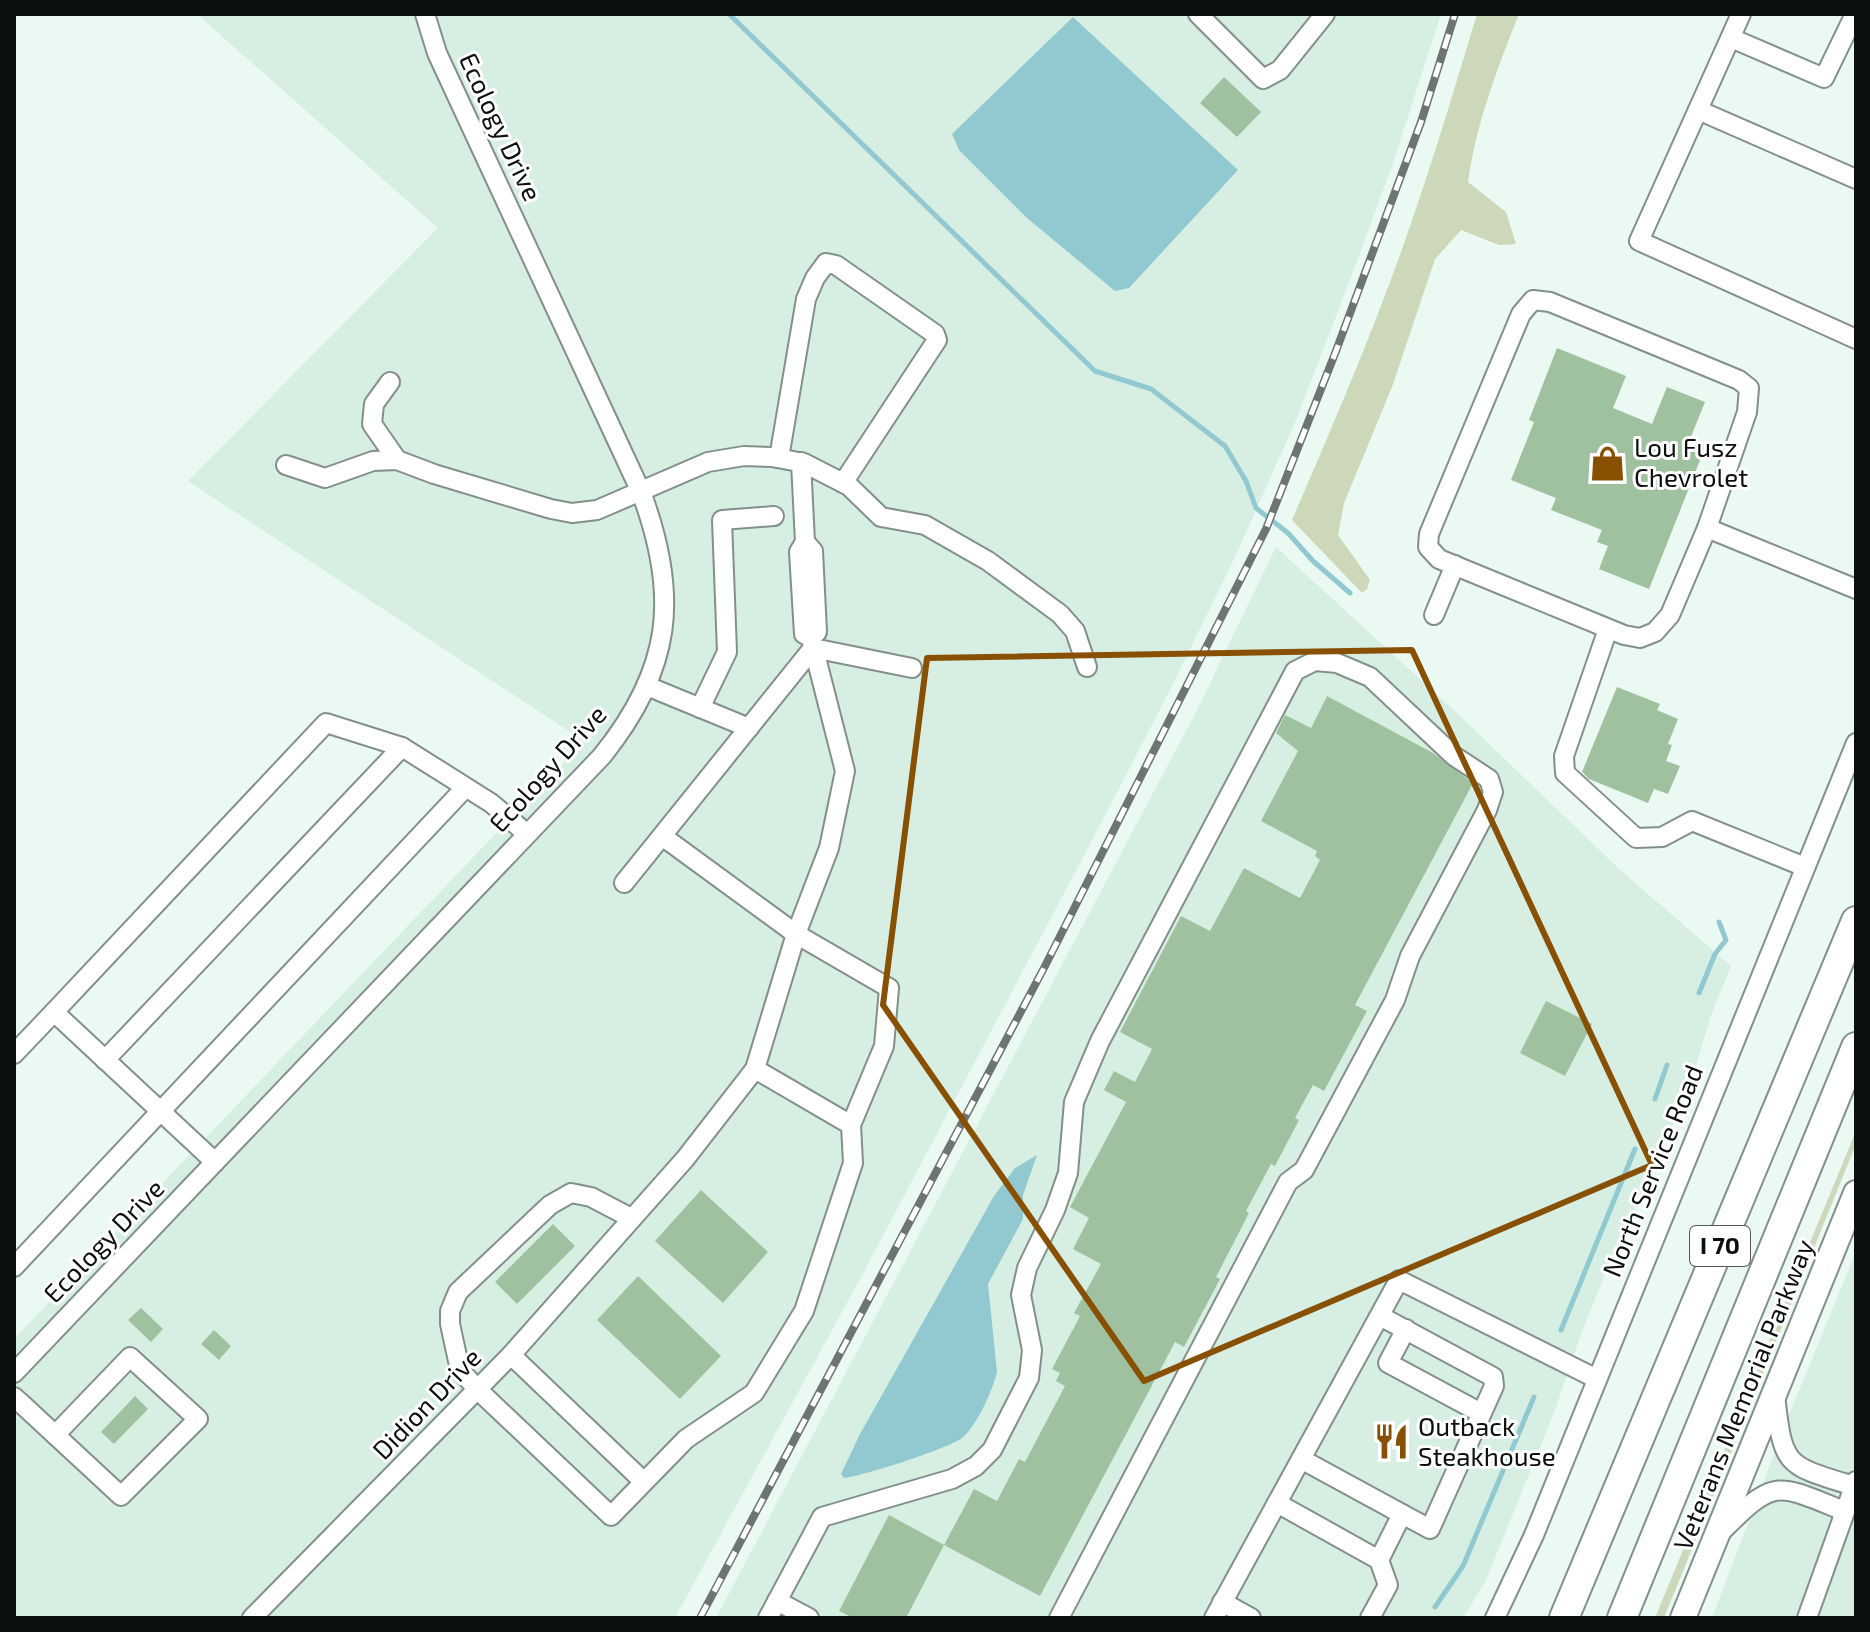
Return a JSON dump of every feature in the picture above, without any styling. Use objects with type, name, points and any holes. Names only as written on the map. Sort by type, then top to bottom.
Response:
[{"type":"highway","name":"I 70","points":[[1564,1618],[1856,921]]},
{"type":"highway","name":"I 70","points":[[1622,1618],[1856,1047]]},
{"type":"main road","name":"Veterans Memorial Parkway","points":[[1683,1618],[1856,1193]]},
{"type":"street","name":"Ecology Drive","points":[[14,1373],[602,756],[633,714],[658,655],[666,592],[656,531],[641,492],[437,53],[425,14]]},
{"type":"street","points":[[1198,14],[1263,79],[1280,70],[1325,14]]},
{"type":"street","points":[[1741,14],[1639,241],[1856,339]]},
{"type":"street","points":[[1731,38],[1824,78],[1853,25]]},
{"type":"street","points":[[1698,110],[1856,179]]},
{"type":"street","points":[[779,458],[806,299],[826,263],[836,265],[935,334],[937,340],[843,483]]},
{"type":"street","points":[[1533,300],[1550,302],[1739,380],[1749,388],[1747,412],[1707,528],[1670,615],[1655,632],[1640,638],[1608,629],[1455,565],[1439,559],[1428,547],[1429,534],[1521,314],[1533,300]]},
{"type":"street","points":[[390,382],[374,404],[372,424],[397,460]]},
{"type":"street","points":[[286,465],[325,478],[373,461],[397,460],[434,474],[572,513],[597,510],[708,462],[744,456],[801,462],[843,483],[881,517],[925,525],[1000,570],[1060,614],[1075,631],[1087,667]]},
{"type":"street","points":[[624,883],[749,728],[817,632],[813,551],[805,542],[801,462]]},
{"type":"street","points":[[700,708],[727,652],[722,520],[774,516]]},
{"type":"street","points":[[1707,528],[1856,589]]},
{"type":"street","points":[[1434,615],[1455,565]]},
{"type":"street","points":[[1608,629],[1564,756],[1565,773],[1636,838],[1662,837],[1692,821],[1805,867]]},
{"type":"street","points":[[812,643],[912,668]]},
{"type":"street","points":[[812,643],[845,771],[829,848],[796,934],[755,1069],[851,1125]]},
{"type":"street","points":[[768,1618],[822,1517],[952,1479],[976,1466],[992,1450],[1029,1378],[1032,1350],[1021,1295],[1027,1268],[1055,1210],[1068,1173],[1074,1102],[1079,1090],[1107,1028],[1295,671],[1315,661],[1337,663],[1370,677],[1454,756],[1489,779],[1493,792],[1487,810],[1410,956],[1395,1000],[1304,1170],[1288,1182],[1059,1618]]},
{"type":"street","points":[[647,686],[749,728]]},
{"type":"street","points":[[14,1054],[326,723],[402,747],[491,803],[526,833]]},
{"type":"street","name":"North Service Road","points":[[1495,1618],[1534,1535],[1856,743]]},
{"type":"street","points":[[105,1060],[402,747]]},
{"type":"street","points":[[14,1267],[465,788]]},
{"type":"street","points":[[631,1218],[591,1197],[571,1193],[550,1205],[458,1292],[450,1311],[460,1370],[611,1516],[686,1439],[754,1393],[804,1311],[853,1163],[851,1125],[884,1046],[889,988],[796,934],[662,836]]},
{"type":"street","points":[[54,1012],[215,1162]]},
{"type":"street","name":"Didion Drive","points":[[252,1618],[511,1355],[685,1159],[755,1069]]},
{"type":"street","points":[[1251,1618],[1218,1610],[1399,1280],[1597,1379]]},
{"type":"street","points":[[1301,1459],[1430,1529],[1494,1386],[1493,1377],[1380,1316]]},
{"type":"street","points":[[1406,1329],[1388,1363],[1481,1413]]},
{"type":"street","points":[[511,1355],[643,1481]]},
{"type":"street","points":[[14,1397],[55,1435],[121,1496],[198,1419],[130,1357],[55,1435]]},
{"type":"street","points":[[1775,1392],[1781,1442],[1795,1464],[1855,1484],[1807,1618]]},
{"type":"street","points":[[1716,1537],[1752,1501],[1770,1490],[1789,1490],[1844,1511]]},
{"type":"street","points":[[1277,1503],[1379,1560],[1388,1585],[1370,1618]]},
{"type":"street","points":[[1379,1560],[1402,1514]]},
{"type":"street","points":[[777,1601],[809,1618]]},
{"type":"highlighted area","points":[[1412,650],[1652,1165],[1144,1381],[883,1005],[927,658]]},
{"type":"shaded area","points":[[197,14],[1441,14],[1391,169],[1345,293],[1296,420],[1235,557],[1099,827],[867,1266],[675,1618],[14,1618],[14,1339],[584,741],[188,481],[438,228]]},
{"type":"shaded area","points":[[1276,547],[1458,714],[1618,868],[1731,966],[1711,1015],[1693,1076],[1649,1182],[1618,1242],[1555,1410],[1486,1580],[1463,1618],[716,1618],[1197,710]]},
{"type":"shaded area","points":[[1856,1252],[1856,1618],[1712,1618],[1789,1415]]},
{"type":"green space","points":[[1477,14],[1519,14],[1482,118],[1468,182],[1506,212],[1516,244],[1499,245],[1461,230],[1435,259],[1392,387],[1344,503],[1338,535],[1370,580],[1362,593],[1292,520],[1379,312],[1436,149]]},
{"type":"green space","points":[[1856,1131],[1856,1144],[1664,1618],[1655,1618]]},
{"type":"water","points":[[1073,17],[1238,170],[1129,288],[1115,291],[1027,218],[959,150],[952,134]]},
{"type":"water","points":[[1037,1155],[1023,1195],[1023,1219],[988,1284],[997,1372],[978,1417],[962,1438],[940,1449],[844,1478],[841,1474],[860,1434],[994,1196],[1015,1168]]},
{"type":"building","points":[[1224,77],[1261,112],[1237,137],[1200,103]]},
{"type":"building","name":"Lou Fusz Chevrolet","points":[[1557,348],[1626,376],[1613,408],[1652,424],[1667,387],[1705,402],[1690,439],[1706,445],[1649,589],[1599,569],[1608,546],[1597,542],[1602,530],[1551,510],[1556,498],[1511,480],[1534,422],[1529,420]]},
{"type":"building","points":[[1617,687],[1660,704],[1657,710],[1678,719],[1668,744],[1672,745],[1666,761],[1680,766],[1668,794],[1654,789],[1648,803],[1589,779],[1582,772]]},
{"type":"building","points":[[1327,696],[1433,753],[1473,783],[1355,1005],[1367,1011],[1324,1091],[1313,1085],[1275,1166],[1271,1164],[1246,1211],[1249,1213],[1216,1277],[1220,1279],[1184,1347],[1175,1342],[1040,1596],[944,1545],[974,1489],[997,1501],[1019,1459],[1025,1462],[1065,1386],[1056,1381],[1060,1373],[1052,1369],[1080,1316],[1074,1313],[1101,1264],[1073,1249],[1089,1218],[1070,1207],[1126,1102],[1104,1090],[1114,1071],[1135,1082],[1152,1049],[1120,1032],[1181,916],[1210,931],[1244,868],[1300,898],[1320,860],[1315,856],[1317,851],[1261,821],[1298,751],[1276,733],[1285,715],[1311,728]]},
{"type":"building","points":[[1546,1001],[1592,1024],[1565,1076],[1520,1053]]},
{"type":"building","points":[[701,1190],[768,1252],[723,1303],[655,1241]]},
{"type":"building","points":[[553,1224],[575,1246],[517,1304],[495,1282]]},
{"type":"building","points":[[638,1276],[721,1356],[680,1399],[597,1320]]},
{"type":"building","points":[[141,1308],[163,1329],[151,1342],[128,1320]]},
{"type":"building","points":[[214,1330],[231,1346],[219,1360],[201,1344]]},
{"type":"building","points":[[135,1396],[148,1409],[114,1444],[101,1432]]},
{"type":"building","points":[[889,1515],[944,1545],[906,1618],[853,1618],[839,1611]]},
{"type":"waterway","points":[[729,14],[1095,371],[1151,389],[1225,446],[1246,481],[1256,508],[1288,533],[1313,561],[1350,593]]},
{"type":"waterway","points":[[1699,993],[1715,954],[1726,940],[1719,922]]},
{"type":"waterway","points":[[1655,1099],[1667,1065]]},
{"type":"waterway","points":[[1561,1330],[1635,1149]]},
{"type":"waterway","points":[[1435,1607],[1463,1566],[1534,1397]]},
{"type":"railway","points":[[700,1618],[1044,968],[1266,529],[1421,122],[1455,14]]},
{"type":"place","name":"Lou Fusz Chevrolet","points":[[1608,463]]},
{"type":"place","name":"Outback Steakhouse","points":[[1392,1442]]}]
